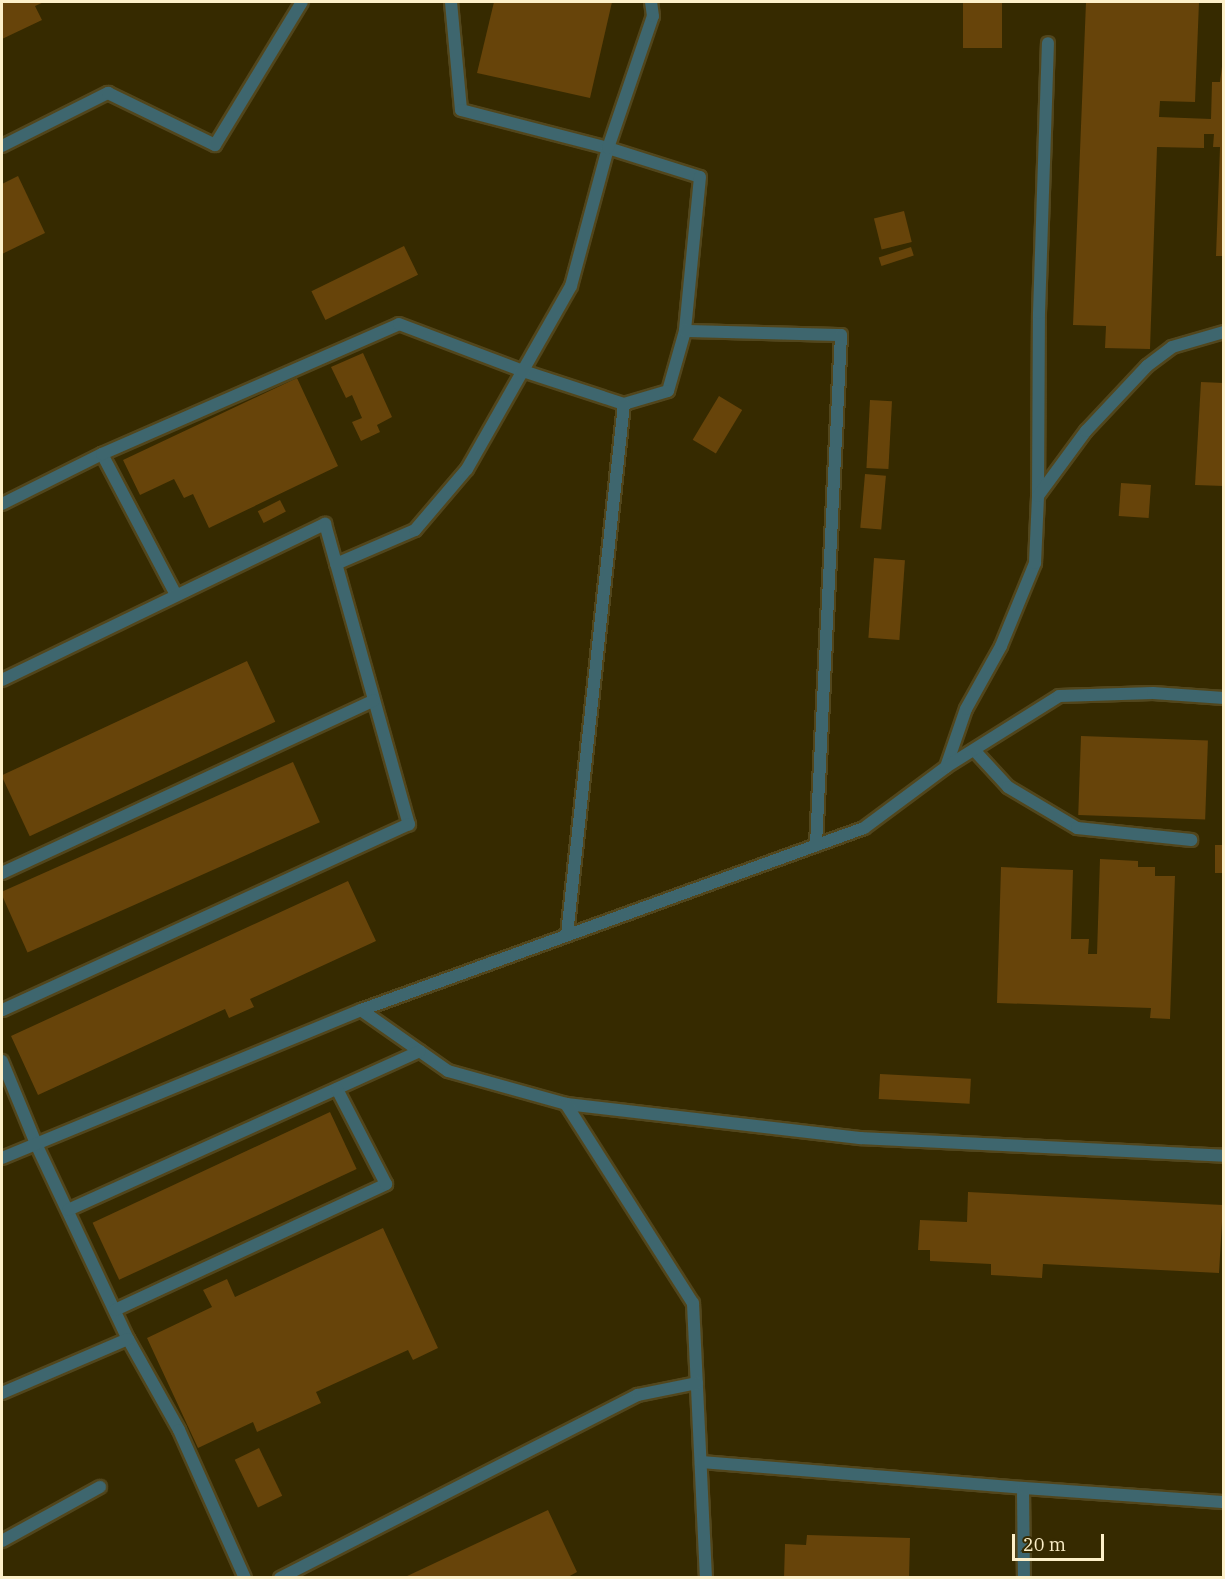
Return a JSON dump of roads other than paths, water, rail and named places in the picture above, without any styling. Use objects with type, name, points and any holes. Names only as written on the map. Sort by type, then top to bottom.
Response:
[{"type":"lane","points":[[2,146],[108,93],[215,145],[302,2]]},
{"type":"lane","points":[[2,504],[102,454],[399,324],[523,371],[624,404],[668,391],[685,331],[700,177],[608,148],[461,110],[451,2]]},
{"type":"lane","points":[[336,564],[415,530],[467,469],[571,286],[608,148],[653,16],[651,2]]},
{"type":"lane","points":[[946,767],[966,709],[1001,646],[1035,563],[1038,496],[1039,313],[1048,43]]},
{"type":"lane","points":[[685,331],[841,335],[816,845]]},
{"type":"lane","points":[[1038,496],[1086,431],[1147,366],[1172,346],[1224,332]]},
{"type":"lane","points":[[567,935],[624,404]]},
{"type":"lane","points":[[102,454],[176,595]]},
{"type":"lane","points":[[2,680],[325,524],[409,824],[2,1010]]},
{"type":"lane","points":[[2,1158],[37,1146],[361,1010],[864,828],[946,767],[1059,696],[1153,693],[1224,698]]},
{"type":"lane","points":[[2,873],[374,700]]},
{"type":"lane","points":[[974,750],[1008,787],[1077,828],[1191,840]]},
{"type":"lane","points":[[361,1010],[448,1071],[566,1104],[860,1138],[1224,1156]]},
{"type":"lane","points":[[68,1210],[420,1051]]},
{"type":"lane","points":[[2,1061],[37,1146],[128,1339],[179,1430],[245,1578]]},
{"type":"lane","points":[[115,1310],[386,1184],[337,1089]]},
{"type":"lane","points":[[566,1104],[693,1303],[706,1578]]},
{"type":"lane","points":[[2,1392],[128,1339]]},
{"type":"lane","points":[[280,1578],[638,1395],[697,1383]]},
{"type":"lane","points":[[701,1462],[1224,1502]]},
{"type":"lane","points":[[2,1541],[100,1487]]},
{"type":"lane","points":[[1023,1488],[1024,1578]]}]
